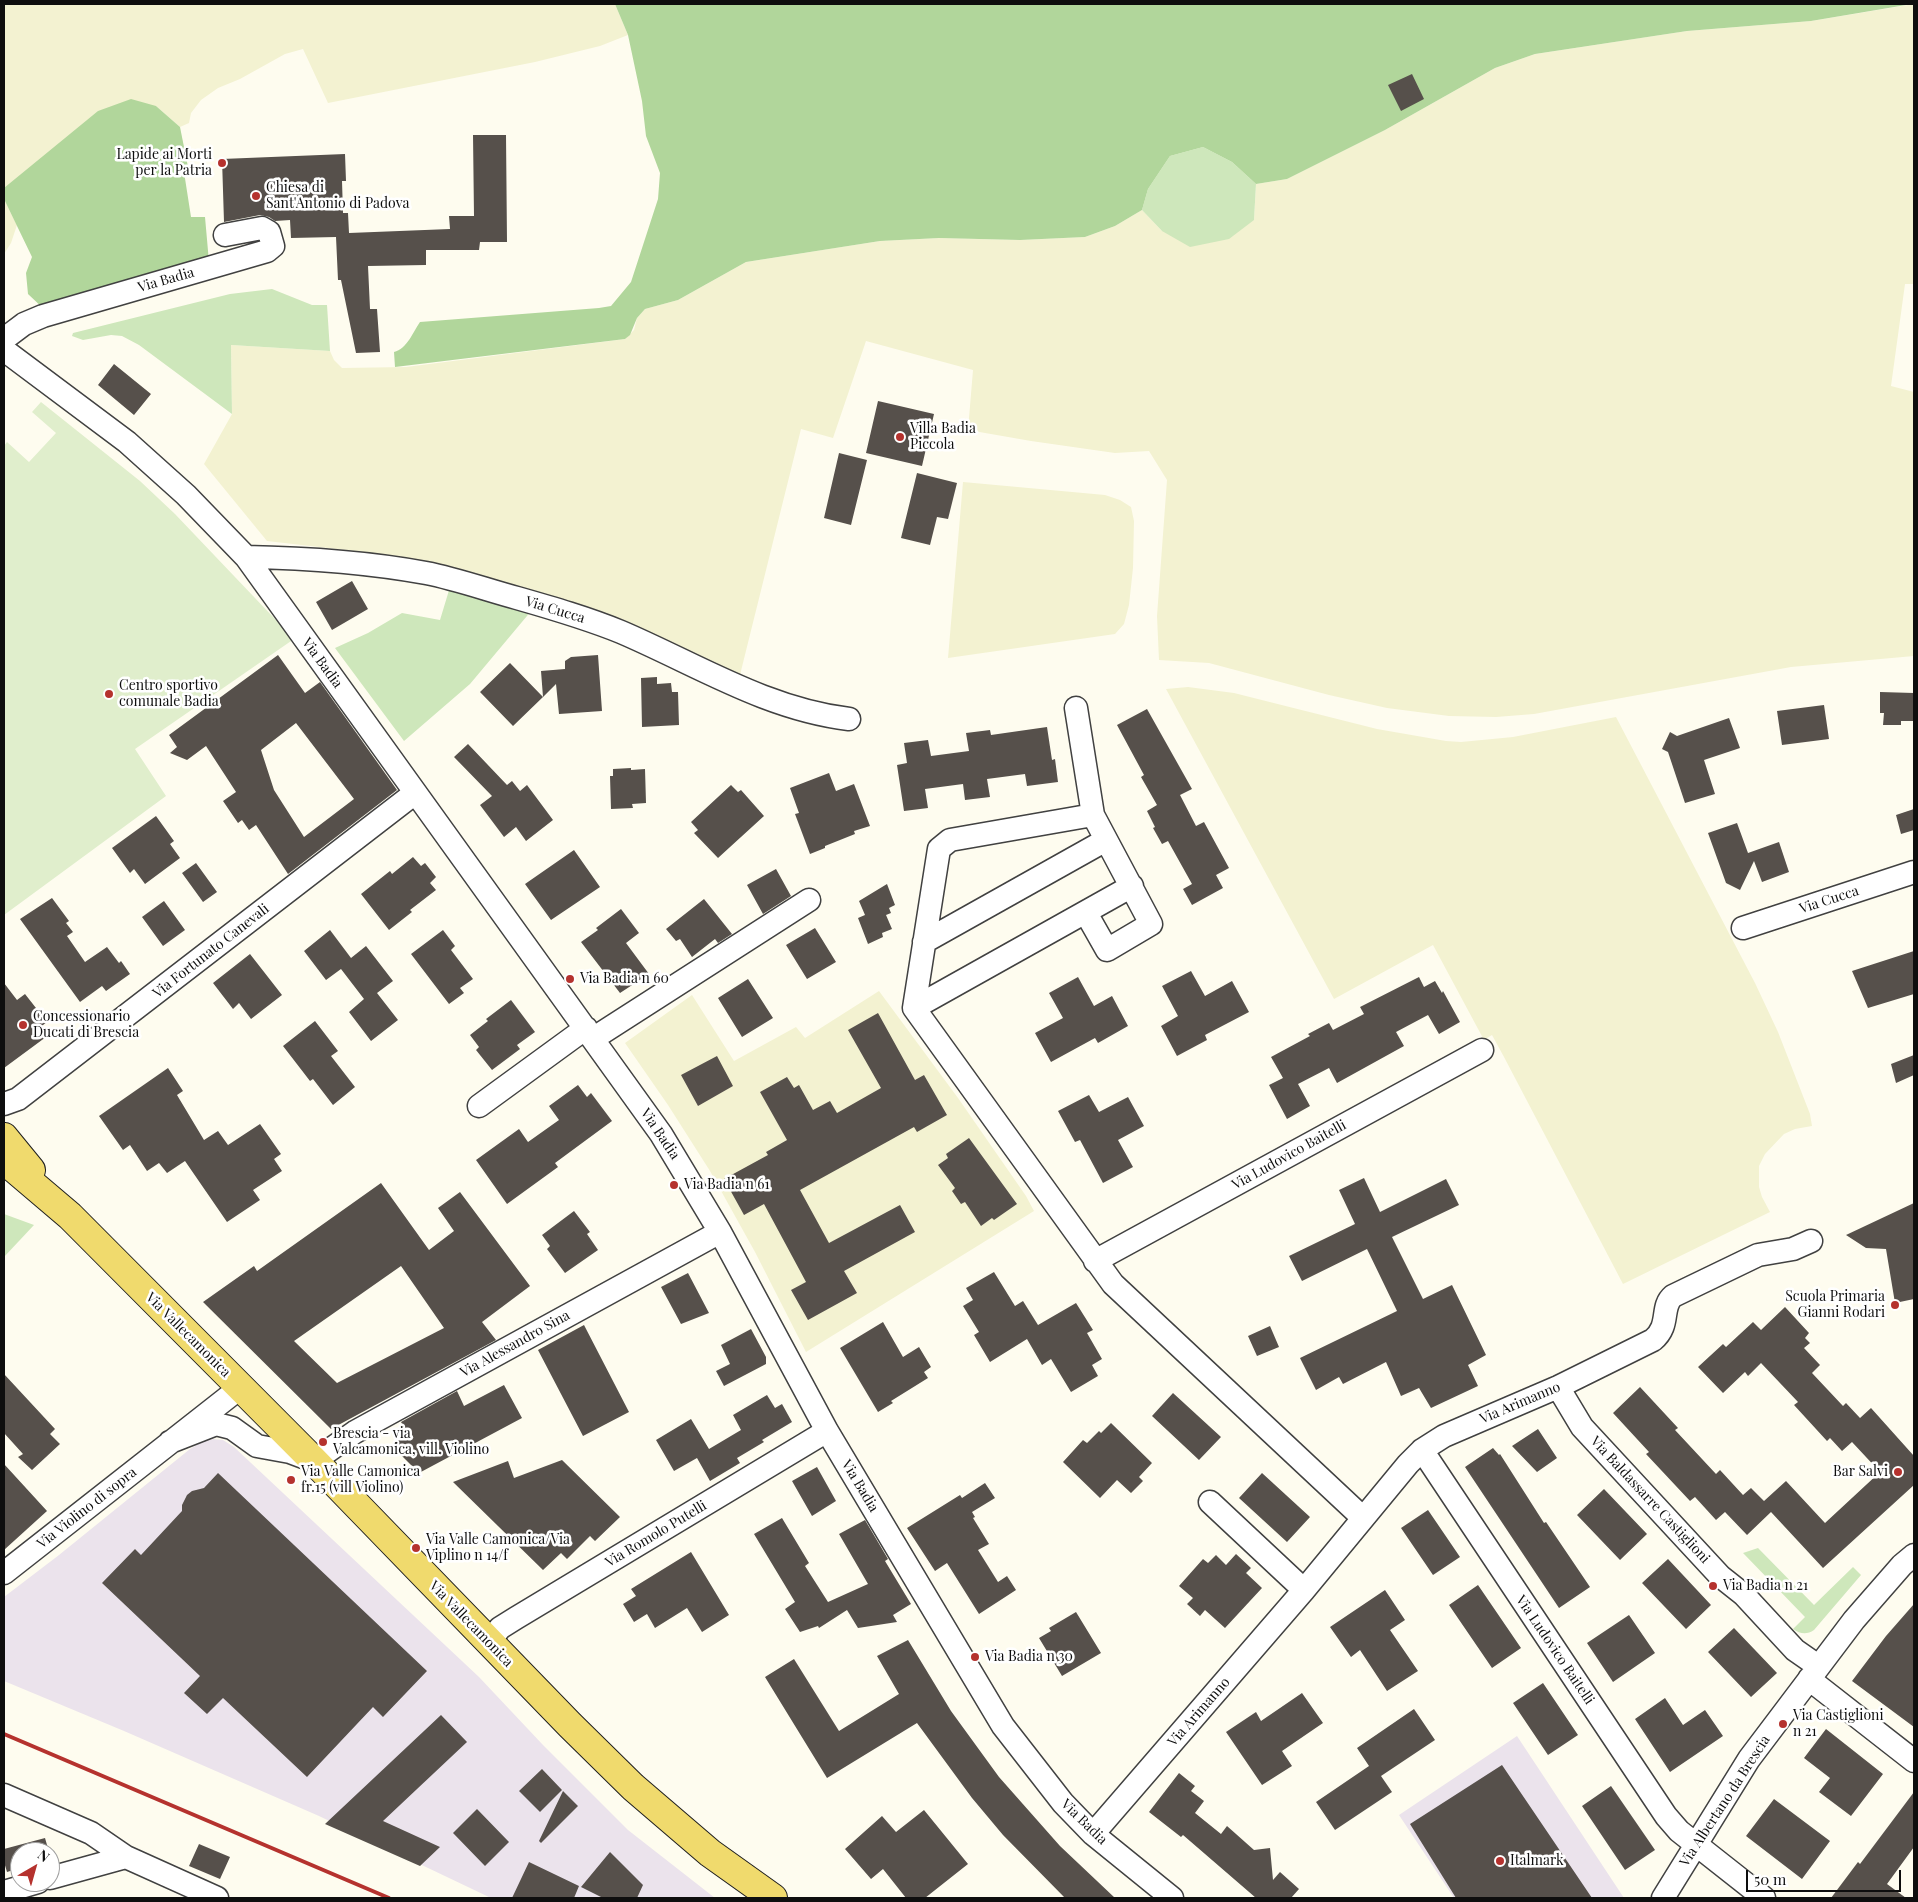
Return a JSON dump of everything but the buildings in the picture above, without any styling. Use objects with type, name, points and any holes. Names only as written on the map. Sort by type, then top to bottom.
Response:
[{"type":"main road","name":"Via Vallecamonica","points":[[4,1137],[59,1204],[314,1461],[488,1642],[633,1787],[710,1853],[772,1898]]},
{"type":"main road","name":"Via Vallecamonica","points":[[4,1160],[59,1204]]},
{"type":"street","name":"Via Badia","points":[[4,338],[24,324],[43,316],[268,251],[272,246],[270,232],[262,228],[225,235]]},
{"type":"street","name":"Via Badia","points":[[4,350],[127,442],[186,495],[246,557],[661,1134],[720,1232],[827,1431],[1004,1726],[1063,1803],[1093,1834],[1172,1898]]},
{"type":"street","name":"Via Cucca","points":[[246,557],[339,561],[428,573],[569,613],[621,632],[715,678],[773,700],[828,717],[849,720]]},
{"type":"street","points":[[1076,708],[1093,815],[1152,924],[1107,950],[1086,913]]},
{"type":"street","name":"Via Fortunato Canevali","points":[[4,1104],[18,1099],[415,793]]},
{"type":"street","points":[[1093,815],[950,840],[939,849],[914,1008],[1113,1284],[1363,1518]]},
{"type":"street","points":[[924,942],[1106,840]]},
{"type":"street","name":"Via Cucca","points":[[1743,928],[1914,872]]},
{"type":"street","points":[[914,1008],[1132,886]]},
{"type":"street","points":[[479,1106],[590,1033],[809,900]]},
{"type":"street","name":"Via Ludovico Baitelli","points":[[1095,1261],[1482,1050]]},
{"type":"street","name":"Via Alessandro Sina","points":[[314,1461],[355,1432],[720,1232]]},
{"type":"street","name":"Via Arimanno","points":[[1093,1834],[1304,1590],[1408,1464],[1422,1450],[1431,1443],[1458,1429],[1558,1386],[1653,1340],[1663,1330],[1667,1305],[1673,1296],[1758,1255],[1793,1248],[1811,1241]]},
{"type":"street","name":"Via Baldassarre Castiglioni","points":[[1558,1386],[1576,1418],[1588,1434],[1720,1576],[1744,1595],[1795,1650],[1813,1673],[1914,1761]]},
{"type":"street","name":"Via Violino di sopra","points":[[4,1573],[240,1388]]},
{"type":"street","name":"Via Violino di sopra","points":[[170,1442],[216,1424],[224,1425],[244,1435],[256,1446],[290,1452],[314,1461]]},
{"type":"street","name":"Via Romolo Putelli","points":[[488,1642],[500,1628],[516,1618],[827,1431]]},
{"type":"street","name":"Via Ludovico Baitelli","points":[[1422,1450],[1666,1816],[1679,1831],[1764,1898]]},
{"type":"street","points":[[1210,1502],[1304,1590]]},
{"type":"street","name":"Via Albertano da Brescia","points":[[1663,1898],[1749,1759],[1813,1673],[1908,1560],[1914,1538]]},
{"type":"street","points":[[4,1795],[91,1834],[126,1857],[218,1898]]},
{"type":"street","points":[[60,1875],[126,1857]]},
{"type":"shaded area","points":[[223,1440],[234,1447],[479,1677],[543,1745],[628,1830],[715,1898],[491,1898],[319,1816],[4,1681],[4,1597],[190,1449],[203,1441]]},
{"type":"shaded area","name":"Italmark","points":[[1517,1736],[1624,1898],[1454,1898],[1399,1815]]},
{"type":"green space","points":[[4,4],[615,4],[628,35],[600,46],[535,62],[328,103],[303,49],[285,54],[240,79],[218,88],[201,100],[191,113],[189,123],[180,127],[156,106],[4,188]]},
{"type":"green space","points":[[615,4],[1912,4],[1811,21],[1687,31],[1535,54],[1495,68],[1385,130],[1287,179],[1256,184],[1232,162],[1203,147],[1170,156],[1148,189],[1142,210],[1115,226],[1085,237],[1020,240],[939,238],[880,241],[746,262],[678,300],[645,309],[637,318],[630,335],[625,339],[395,367],[394,352],[406,344],[420,322],[611,306],[631,282],[658,199],[660,173],[646,136],[642,101],[628,35]]},
{"type":"green space","points":[[1914,4],[1914,284],[1905,284],[1891,386],[1914,392],[1914,656],[1791,667],[1534,714],[1496,717],[1449,716],[1387,708],[1329,695],[1209,663],[1159,660],[1157,616],[1167,480],[1149,451],[1115,453],[968,430],[973,370],[866,341],[833,438],[801,429],[739,679],[431,564],[397,556],[267,541],[204,464],[232,414],[231,345],[330,351],[334,360],[342,368],[406,367],[625,339],[634,330],[637,318],[645,309],[678,300],[746,262],[880,241],[939,238],[1020,240],[1085,237],[1115,226],[1142,210],[1162,231],[1254,220],[1256,184],[1287,179],[1385,130],[1495,68],[1535,54],[1687,31],[1811,21]]},
{"type":"green space","points":[[131,99],[156,106],[180,127],[189,172],[184,172],[191,217],[205,217],[209,262],[46,311],[28,294],[26,273],[32,257],[4,199],[4,188],[98,111]]},
{"type":"green space","points":[[1203,147],[1232,162],[1256,184],[1254,220],[1229,239],[1190,247],[1162,231],[1142,210],[1148,189],[1170,156]]},
{"type":"green space","points":[[4,199],[17,225],[11,243],[4,254]]},
{"type":"green space","points":[[272,289],[312,305],[327,305],[330,351],[231,345],[232,414],[139,345],[122,336],[111,335],[83,340],[72,336],[73,333],[230,294]]},
{"type":"green space","name":"Centro sportivo comunale Badia","points":[[41,402],[140,481],[175,514],[294,639],[135,749],[166,796],[4,915],[4,446],[7,442],[29,462],[56,433],[32,412]]},
{"type":"green space","points":[[963,482],[1105,495],[1120,500],[1131,507],[1134,521],[1133,568],[1129,605],[1124,624],[1115,634],[948,658]]},
{"type":"green space","points":[[450,587],[532,610],[470,684],[404,741],[335,648],[368,633],[402,613],[440,620]]},
{"type":"green space","points":[[1188,687],[1234,693],[1377,729],[1446,741],[1461,742],[1513,737],[1616,717],[1755,983],[1778,1032],[1810,1114],[1812,1126],[1795,1129],[1784,1134],[1765,1154],[1759,1166],[1759,1187],[1770,1212],[1623,1284],[1492,1035],[1484,1040],[1433,945],[1334,999],[1166,689]]},
{"type":"green space","points":[[879,991],[958,1098],[1026,1196],[1034,1211],[806,1352],[755,1252],[710,1171],[668,1105],[625,1043],[692,995],[734,1061],[796,1027],[805,1038]]},
{"type":"green space","points":[[4,1214],[34,1225],[4,1257]]},
{"type":"green space","points":[[1758,1548],[1814,1605],[1853,1567],[1861,1575],[1814,1630],[1809,1633],[1801,1633],[1793,1629],[1805,1617],[1743,1553]]},
{"type":"railway","points":[[4,1734],[389,1898]]},
{"type":"place","name":"Lapide ai Morti per la Patria","points":[[222,163]]},
{"type":"place","name":"Chiesa di Sant'Antonio di Padova","points":[[256,196]]},
{"type":"place","name":"Villa Badia Piccola","points":[[900,437]]},
{"type":"place","name":"Centro sportivo comunale Badia","points":[[109,694]]},
{"type":"place","name":"Via Badia n 60","points":[[570,979]]},
{"type":"place","name":"Concessionario Ducati di Brescia","points":[[23,1025]]},
{"type":"place","name":"Via Badia n 61","points":[[674,1185]]},
{"type":"place","name":"Scuola Primaria Gianni Rodari","points":[[1895,1305]]},
{"type":"place","name":"Brescia - via Valcamonica, vill. Violino","points":[[323,1442]]},
{"type":"place","name":"Bar Salvi","points":[[1898,1472]]},
{"type":"place","name":"Via Valle Camonica fr.15 (vill Violino)","points":[[291,1480]]},
{"type":"place","name":"Via Valle Camonica/Via Viplino n 14/f","points":[[416,1548]]},
{"type":"place","name":"Via Badia n 21","points":[[1713,1586]]},
{"type":"place","name":"Via Badia n 30","points":[[975,1657]]},
{"type":"place","name":"Via Castiglioni n 21","points":[[1783,1724]]},
{"type":"place","name":"Italmark","points":[[1500,1861]]}]
